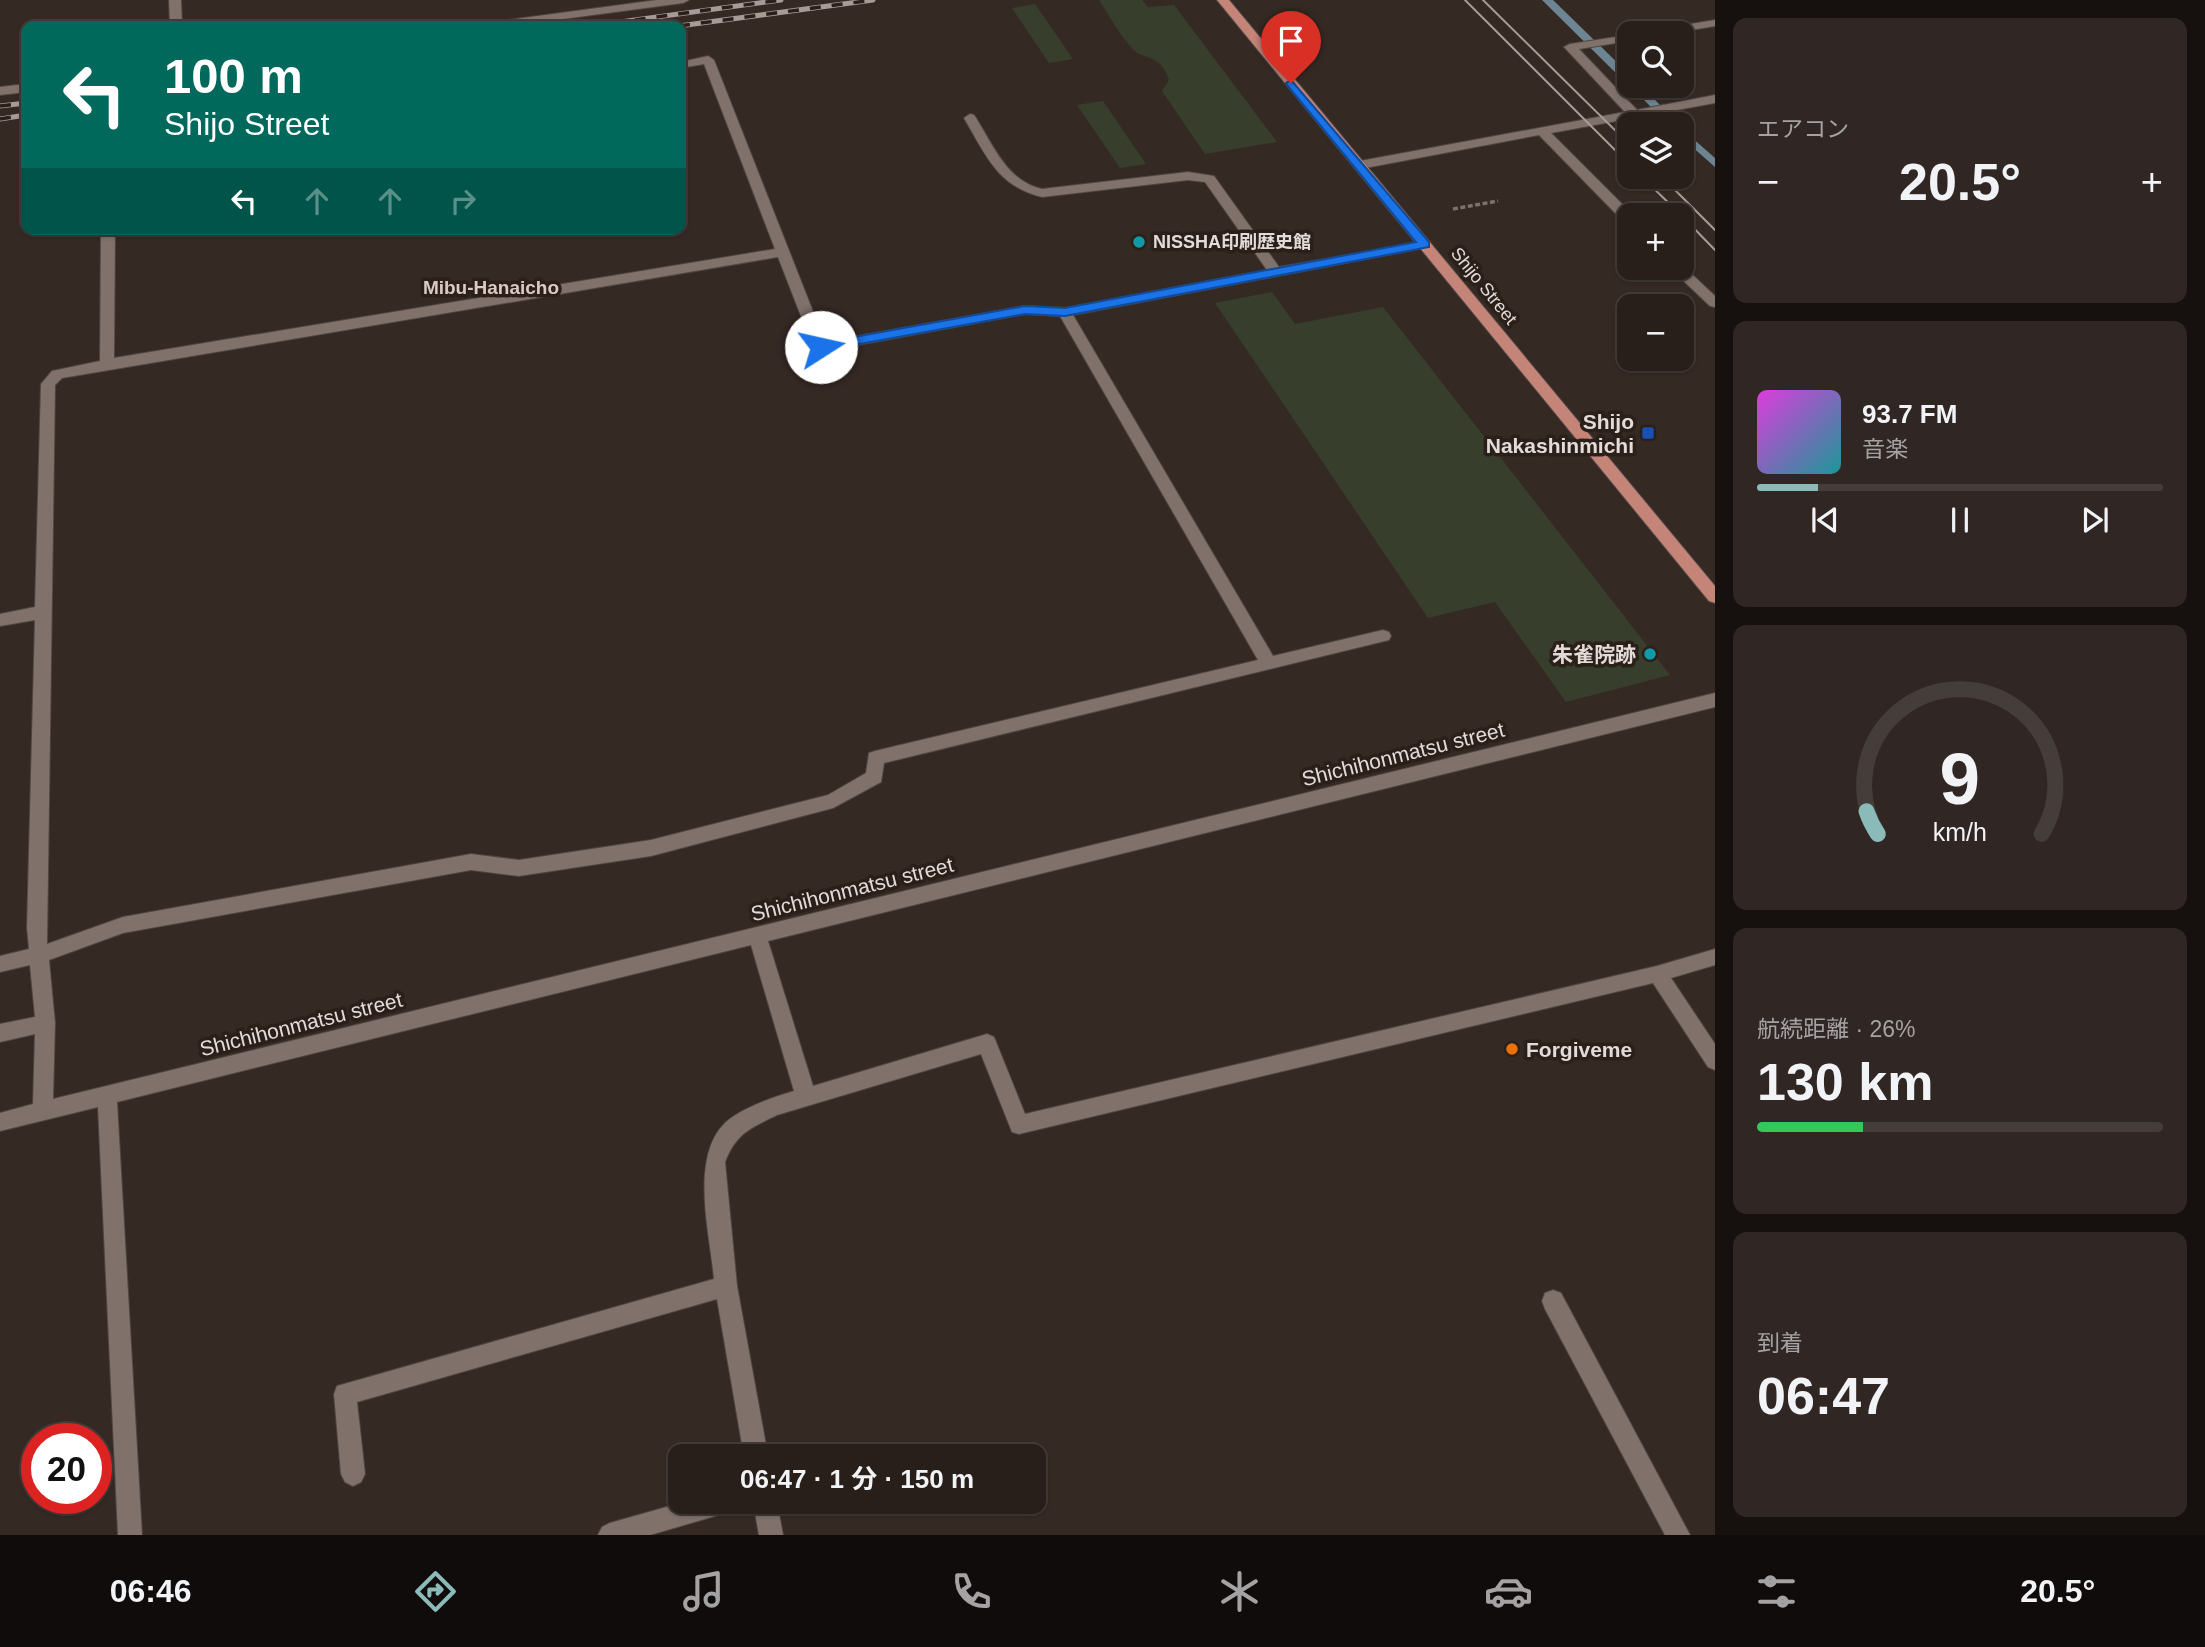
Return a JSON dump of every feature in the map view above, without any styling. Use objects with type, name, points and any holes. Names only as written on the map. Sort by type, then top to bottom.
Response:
[{"type":"main road","name":"Shijo Street","points":[[1223,0],[1715,597]]},
{"type":"street","points":[[175,0],[176,21]]},
{"type":"street","points":[[522,21],[683,0]]},
{"type":"street","points":[[1694,26],[1715,23]]},
{"type":"street","points":[[1617,40],[1570,47],[1617,96]]},
{"type":"street","points":[[686,64],[708,60],[821,347],[1025,310],[1065,312],[1424,244]]},
{"type":"street","points":[[0,91],[21,89]]},
{"type":"street","points":[[1619,98],[1632,112]]},
{"type":"street","points":[[1645,112],[1715,99]]},
{"type":"street","points":[[1360,165],[1617,117]]},
{"type":"street","points":[[970,118],[1011,182],[1027,191],[1042,193],[1188,176],[1209,179],[1275,271]]},
{"type":"street","points":[[1542,131],[1617,207]]},
{"type":"street","points":[[107,364],[108,235]]},
{"type":"street","points":[[43,1111],[45,1023],[38,955],[48,384],[57,374],[107,364],[783,252]]},
{"type":"street","points":[[1690,280],[1715,303]]},
{"type":"street","points":[[1065,312],[1268,663]]},
{"type":"street","points":[[0,620],[43,612]]},
{"type":"street","points":[[0,964],[38,955],[123,925],[471,862],[519,868],[651,848],[833,801],[875,777],[875,758],[1383,636]]},
{"type":"street","name":"Shichihonmatsu street","points":[[0,1122],[1715,700]]},
{"type":"street","points":[[757,936],[806,1096]]},
{"type":"street","points":[[755,1444],[726,1286],[715,1162],[724,1139],[753,1114],[987,1043],[1019,1125],[1657,974],[1715,957]]},
{"type":"street","points":[[1657,974],[1715,1061]]},
{"type":"street","points":[[0,1033],[45,1023]]},
{"type":"street","points":[[107,1095],[130,1535]]},
{"type":"street","points":[[353,1474],[345,1394],[726,1286]]},
{"type":"street","points":[[1553,1301],[1678,1535]]},
{"type":"street","points":[[610,1535],[681,1514]]},
{"type":"street","points":[[767,1514],[771,1535]]},
{"type":"path","points":[[1453,209],[1498,201]]},
{"type":"green space","points":[[1099,0],[1142,0],[1148,7],[1174,5],[1277,142],[1205,154],[1162,91],[1169,80],[1161,65],[1130,46]]},
{"type":"green space","points":[[1035,4],[1073,59],[1049,63],[1012,8]]},
{"type":"green space","points":[[1103,101],[1146,164],[1120,168],[1077,105]]},
{"type":"green space","points":[[1272,292],[1295,324],[1383,307],[1670,675],[1566,702],[1495,602],[1428,618],[1215,303]]},
{"type":"waterway","points":[[1547,0],[1617,68]]},
{"type":"waterway","points":[[1647,98],[1662,112]]},
{"type":"waterway","points":[[1694,144],[1715,164]]},
{"type":"tram line","points":[[1465,0],[1617,152]]},
{"type":"tram line","points":[[1483,0],[1617,132]]},
{"type":"tram line","points":[[1654,189],[1669,203]]},
{"type":"tram line","points":[[1674,189],[1715,230]]},
{"type":"tram line","points":[[1694,228],[1715,250]]},
{"type":"railway","points":[[628,21],[781,0]]},
{"type":"railway","points":[[686,25],[873,0]]},
{"type":"railway","points":[[0,106],[21,104]]},
{"type":"railway","points":[[0,119],[21,116]]},
{"type":"place","name":"NISSHA印刷歴史館","points":[[1139,242]]},
{"type":"place","name":"Shijo Nakashinmichi","points":[[1648,433]]},
{"type":"place","name":"朱雀院跡","points":[[1650,654]]},
{"type":"place","name":"Forgiveme","points":[[1512,1049]]},
{"type":"district","name":"Mibu-Hanaicho","points":[[491,287]]},
{"type":"route","points":[[821,347],[1025,310],[1065,312],[1424,244],[1291,83]]}]
